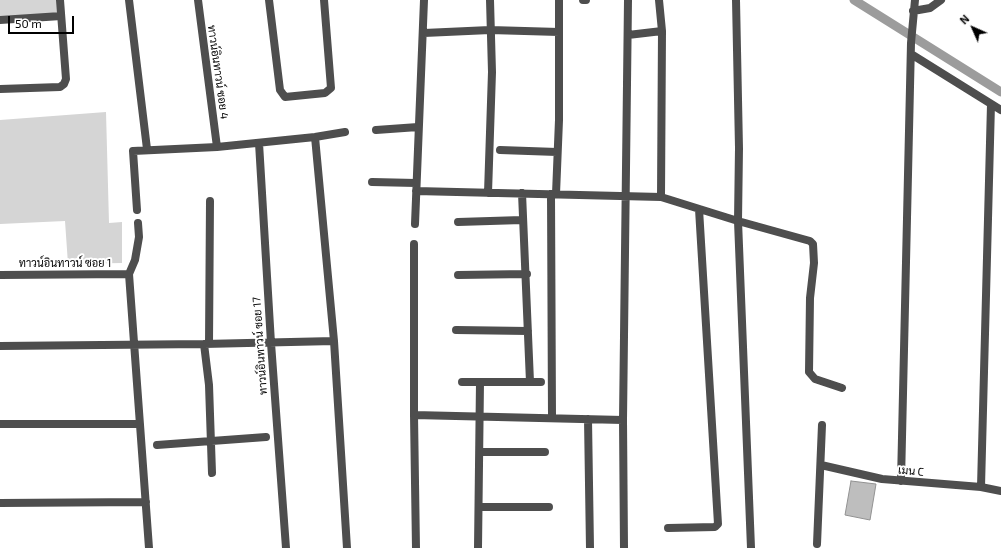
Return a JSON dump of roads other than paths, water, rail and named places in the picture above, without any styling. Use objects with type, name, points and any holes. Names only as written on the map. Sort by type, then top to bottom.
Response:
[{"type":"street","points":[[0,89],[60,87],[64,84],[66,79],[60,0]]},
{"type":"street","points":[[129,0],[147,149]]},
{"type":"street","name":"ทาวน์อินทาวน์ ซอย 4","points":[[198,0],[217,147]]},
{"type":"street","points":[[269,0],[281,95],[285,97],[325,93],[331,88],[324,0]]},
{"type":"street","points":[[415,224],[418,127],[424,33],[424,0]]},
{"type":"street","points":[[488,193],[492,72],[490,0]]},
{"type":"street","points":[[552,418],[553,194],[557,152],[559,0]]},
{"type":"street","points":[[624,548],[623,420],[628,0]]},
{"type":"street","points":[[659,0],[662,32],[661,197]]},
{"type":"street","points":[[736,0],[740,148],[738,221],[751,548]]},
{"type":"street","points":[[901,481],[911,27],[916,0]]},
{"type":"street","points":[[913,11],[930,8],[941,0]]},
{"type":"street","points":[[0,20],[61,16]]},
{"type":"street","points":[[424,33],[490,30],[559,32]]},
{"type":"street","points":[[628,35],[662,32]]},
{"type":"street","points":[[911,54],[1001,110]]},
{"type":"street","points":[[981,487],[991,104]]},
{"type":"street","points":[[376,130],[418,127]]},
{"type":"street","points":[[137,210],[133,151],[147,149],[217,147],[315,137],[345,132]]},
{"type":"street","points":[[315,137],[334,341],[347,548]]},
{"type":"street","name":"ทาวน์อินทาวน์ ซอย 17","points":[[260,143],[271,343],[286,548]]},
{"type":"street","points":[[500,150],[557,152]]},
{"type":"street","points":[[372,182],[488,193],[661,197],[738,221],[810,241],[813,244],[814,263],[810,298],[809,372],[815,379],[842,388]]},
{"type":"street","points":[[522,193],[522,220],[527,274],[530,382]]},
{"type":"street","points":[[210,201],[206,344],[212,440],[212,472]]},
{"type":"street","points":[[668,528],[715,527],[718,524],[699,209]]},
{"type":"street","points":[[458,222],[522,220]]},
{"type":"street","points":[[138,223],[139,237],[135,260],[129,274],[149,548]]},
{"type":"street","points":[[414,244],[416,548]]},
{"type":"street","name":"ทาวน์อินทาวน์ ซอย 1","points":[[0,275],[129,274]]},
{"type":"street","points":[[458,276],[527,274]]},
{"type":"street","points":[[456,330],[528,330]]},
{"type":"street","points":[[0,346],[134,346],[334,341]]},
{"type":"street","points":[[462,382],[541,382]]},
{"type":"street","points":[[478,548],[480,452],[478,417],[480,382]]},
{"type":"street","points":[[414,415],[623,420]]},
{"type":"street","points":[[588,419],[590,548]]},
{"type":"street","points":[[0,424],[140,424]]},
{"type":"street","points":[[817,544],[822,425]]},
{"type":"street","points":[[157,444],[266,437]]},
{"type":"street","points":[[480,452],[545,452]]},
{"type":"street","name":"เมน C","points":[[821,466],[882,479],[981,487],[1001,491]]},
{"type":"street","points":[[0,503],[146,502]]},
{"type":"street","points":[[479,507],[549,507]]},
{"type":"waterway","points":[[854,0],[1001,92]]}]
